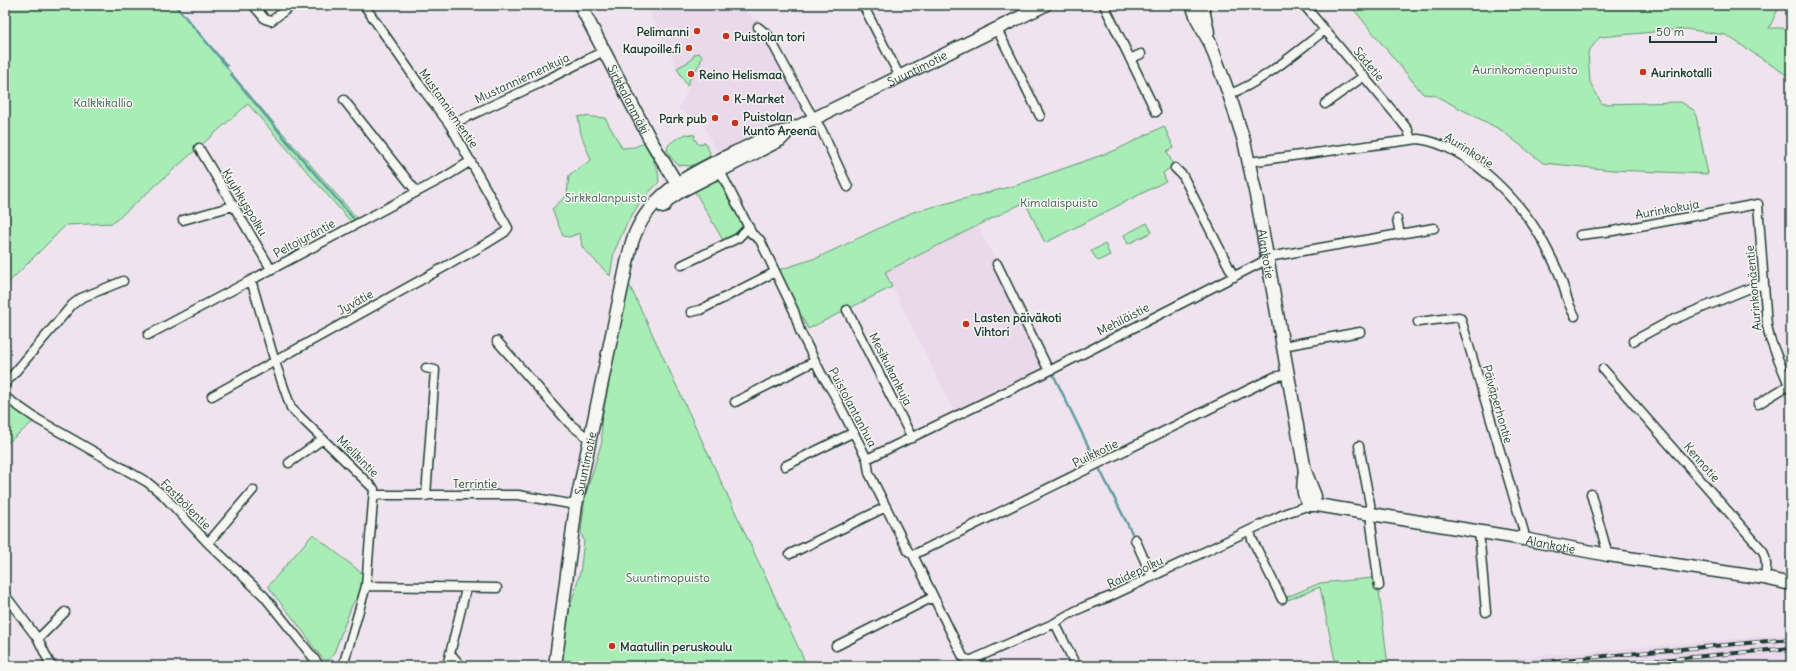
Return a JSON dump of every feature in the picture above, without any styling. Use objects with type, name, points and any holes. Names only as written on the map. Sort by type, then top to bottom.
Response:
[{"type":"street","points":[[253,5],[265,19],[271,21],[292,5]]},
{"type":"street","name":"Mustanniementie","points":[[364,5],[419,84],[450,125],[508,228]]},
{"type":"street","name":"Sirkkalanmäki","points":[[580,5],[652,141],[679,187]]},
{"type":"street","points":[[863,5],[900,77]]},
{"type":"street","name":"Suuntimotie","points":[[555,666],[576,505],[627,264],[652,219],[679,187],[718,167],[777,133],[789,131],[1045,5]]},
{"type":"street","points":[[1104,5],[1156,112]]},
{"type":"street","name":"Alankotie","points":[[1192,5],[1199,23],[1210,43],[1229,94],[1249,162],[1306,471],[1315,496],[1310,505],[1524,538],[1608,555],[1764,578],[1791,584]]},
{"type":"street","name":"Alankotie","points":[[1202,5],[1210,43]]},
{"type":"street","name":"Sädetie","points":[[1304,5],[1408,130],[1411,140]]},
{"type":"street","points":[[758,27],[768,35],[821,129],[848,188]]},
{"type":"street","points":[[997,29],[1040,116]]},
{"type":"street","points":[[1229,94],[1244,88],[1276,67],[1325,30]]},
{"type":"street","name":"Mustanniemenkuja","points":[[450,125],[604,51]]},
{"type":"street","points":[[1130,59],[1141,54]]},
{"type":"street","points":[[1325,104],[1364,76]]},
{"type":"street","points":[[344,100],[416,191]]},
{"type":"street","name":"Aurinkotie","points":[[1249,162],[1411,140],[1430,141],[1454,153],[1487,175],[1510,196],[1530,220],[1547,249],[1562,280],[1569,307],[1575,316]]},
{"type":"street","name":"Kyyhkyspolku","points":[[199,148],[271,269]]},
{"type":"street","name":"Peltojyräntie","points":[[148,335],[416,191],[445,177],[471,161]]},
{"type":"street","name":"Puistolantanhua","points":[[718,167],[752,234],[760,240],[794,311],[800,331],[827,386],[835,396],[854,432],[867,460],[869,473],[908,551],[913,556],[963,657],[970,661]]},
{"type":"street","points":[[1175,168],[1183,176],[1234,277]]},
{"type":"street","name":"Aurinkokuja","points":[[1580,235],[1613,231],[1758,204]]},
{"type":"street","name":"Aurinkomäentie","points":[[1758,204],[1766,325],[1770,339],[1787,372],[1790,387]]},
{"type":"street","points":[[183,220],[233,206]]},
{"type":"street","points":[[1397,219],[1400,234]]},
{"type":"street","name":"Jyvätie","points":[[212,396],[484,245],[505,232],[508,228]]},
{"type":"street","points":[[682,265],[738,238],[749,228]]},
{"type":"street","name":"Mehiläistie","points":[[867,460],[1049,371],[1274,256],[1434,228]]},
{"type":"street","points":[[997,264],[1049,371]]},
{"type":"street","points":[[691,312],[700,310],[775,272]]},
{"type":"street","name":"Mielikintie","points":[[251,280],[275,362],[291,408],[372,485],[374,495],[366,586],[344,666]]},
{"type":"street","points":[[5,384],[72,305],[81,298],[123,281]]},
{"type":"street","points":[[1633,341],[1670,321],[1755,286],[1764,285]]},
{"type":"street","name":"Mesikukankuja","points":[[847,310],[912,438]]},
{"type":"street","name":"Päiväperhontie","points":[[1418,322],[1452,317],[1459,317],[1461,319],[1524,532],[1524,538]]},
{"type":"street","points":[[1283,346],[1360,332]]},
{"type":"street","points":[[496,341],[570,424],[590,439]]},
{"type":"street","points":[[735,402],[815,361]]},
{"type":"street","points":[[426,368],[437,367],[426,496]]},
{"type":"street","name":"Kennotie","points":[[1603,369],[1763,551],[1766,559],[1767,570],[1764,578]]},
{"type":"street","name":"Puikkotie","points":[[913,556],[1277,376],[1288,374]]},
{"type":"street","points":[[1758,404],[1790,387]]},
{"type":"street","name":"Fastbölentie","points":[[5,397],[37,419],[147,482],[163,495],[208,543],[264,596],[320,666]]},
{"type":"street","points":[[785,466],[854,432]]},
{"type":"street","points":[[289,463],[323,439]]},
{"type":"street","points":[[1359,446],[1372,514],[1371,524],[1379,586]]},
{"type":"street","points":[[208,543],[253,490]]},
{"type":"street","points":[[1591,494],[1608,555]]},
{"type":"street","name":"Terrintie","points":[[374,495],[518,495],[576,505]]},
{"type":"street","name":"Raidepolku","points":[[970,661],[1055,623],[1065,615],[1109,597],[1286,513],[1310,505]]},
{"type":"street","points":[[790,554],[886,507]]},
{"type":"street","points":[[1250,531],[1252,539],[1282,599]]},
{"type":"street","points":[[1479,531],[1486,612]]},
{"type":"street","points":[[1135,539],[1152,577]]},
{"type":"street","points":[[366,586],[466,589],[497,588]]},
{"type":"street","points":[[447,666],[466,589]]},
{"type":"street","points":[[5,595],[38,639],[52,666]]},
{"type":"street","points":[[836,646],[933,597]]},
{"type":"street","points":[[38,639],[65,612]]},
{"type":"street","points":[[1055,623],[1076,666]]},
{"type":"street","points":[[450,653],[461,666]]},
{"type":"shaded area","points":[[646,5],[739,5],[761,25],[801,109],[721,152],[714,147],[703,124],[678,109],[685,96],[691,77],[701,61],[691,61],[677,68]]},
{"type":"shaded area","name":"Lasten päiväkoti Vihtori","points":[[978,226],[995,260],[992,262],[1041,361],[1042,366],[1037,371],[955,413],[885,272]]},
{"type":"shaded area","points":[[1791,634],[1791,666],[1437,666],[1548,655]]},
{"type":"green space","name":"Kalkkikallio","points":[[5,5],[175,5],[253,99],[357,218],[351,222],[248,104],[113,223],[66,225],[10,281],[5,289]]},
{"type":"green space","name":"Aurinkomäenpuisto","points":[[1350,5],[1780,5],[1769,28],[1783,28],[1791,36],[1791,78],[1726,35],[1685,29],[1600,37],[1588,52],[1590,82],[1602,104],[1681,102],[1695,111],[1708,174],[1612,170],[1543,163],[1501,130],[1434,95],[1423,94]]},
{"type":"green space","points":[[699,53],[702,57],[701,61],[687,86],[677,68],[690,61],[695,54]]},
{"type":"green space","name":"Sirkkalanpuisto","points":[[578,117],[605,118],[622,148],[635,147],[645,142],[658,171],[659,182],[640,202],[627,223],[614,252],[610,276],[582,247],[580,233],[569,237],[563,236],[552,209],[567,195],[569,175],[591,160],[581,134]]},
{"type":"green space","name":"Kimalaispuisto","points":[[1164,126],[1174,148],[1167,151],[1173,165],[1163,173],[1166,181],[1045,243],[1025,202],[885,272],[892,287],[808,329],[779,270],[819,257],[913,212],[1017,185],[1116,150]]},
{"type":"green space","points":[[686,134],[695,135],[694,138],[699,145],[705,142],[710,153],[709,157],[691,166],[678,165],[672,159],[667,150],[668,146],[670,143]]},
{"type":"green space","points":[[710,181],[718,181],[722,186],[743,226],[737,235],[724,242],[694,190]]},
{"type":"green space","points":[[1147,223],[1152,232],[1128,244],[1124,235]]},
{"type":"green space","points":[[1105,244],[1110,255],[1098,261],[1091,251]]},
{"type":"green space","name":"Suuntimopuisto","points":[[628,282],[807,666],[561,666],[569,610],[580,573],[584,541],[581,533],[585,497],[602,441],[601,423]]},
{"type":"green space","points":[[5,402],[33,422],[5,445]]},
{"type":"green space","points":[[313,534],[363,574],[360,593],[352,605],[334,653],[331,658],[326,661],[318,653],[268,586]]},
{"type":"green space","points":[[1373,578],[1374,586],[1379,591],[1388,666],[1336,666],[1320,587],[1288,600],[1287,597],[1320,583]]},
{"type":"waterway","points":[[175,5],[227,66]]},
{"type":"waterway","points":[[231,74],[353,218]]},
{"type":"waterway","points":[[1053,374],[1095,460]]},
{"type":"waterway","points":[[1100,470],[1132,533]]},
{"type":"railway","points":[[1497,666],[1791,639]]},
{"type":"railway","points":[[1596,666],[1791,648]]},
{"type":"railway","points":[[1757,666],[1791,663]]},
{"type":"place","name":"Pelimanni","points":[[697,31]]},
{"type":"place","name":"Puistolan tori","points":[[726,36]]},
{"type":"place","name":"Kaupoille.fi","points":[[689,48]]},
{"type":"place","name":"Aurinkotalli","points":[[1643,72]]},
{"type":"place","name":"Reino Helismaa","points":[[691,74]]},
{"type":"place","name":"K-Market","points":[[726,98]]},
{"type":"place","name":"Park pub","points":[[715,118]]},
{"type":"place","name":"Puistolan Kunto Areena","points":[[735,123]]},
{"type":"place","name":"Lasten päiväkoti Vihtori","points":[[966,324]]},
{"type":"place","name":"Maatullin peruskoulu","points":[[612,646]]}]
